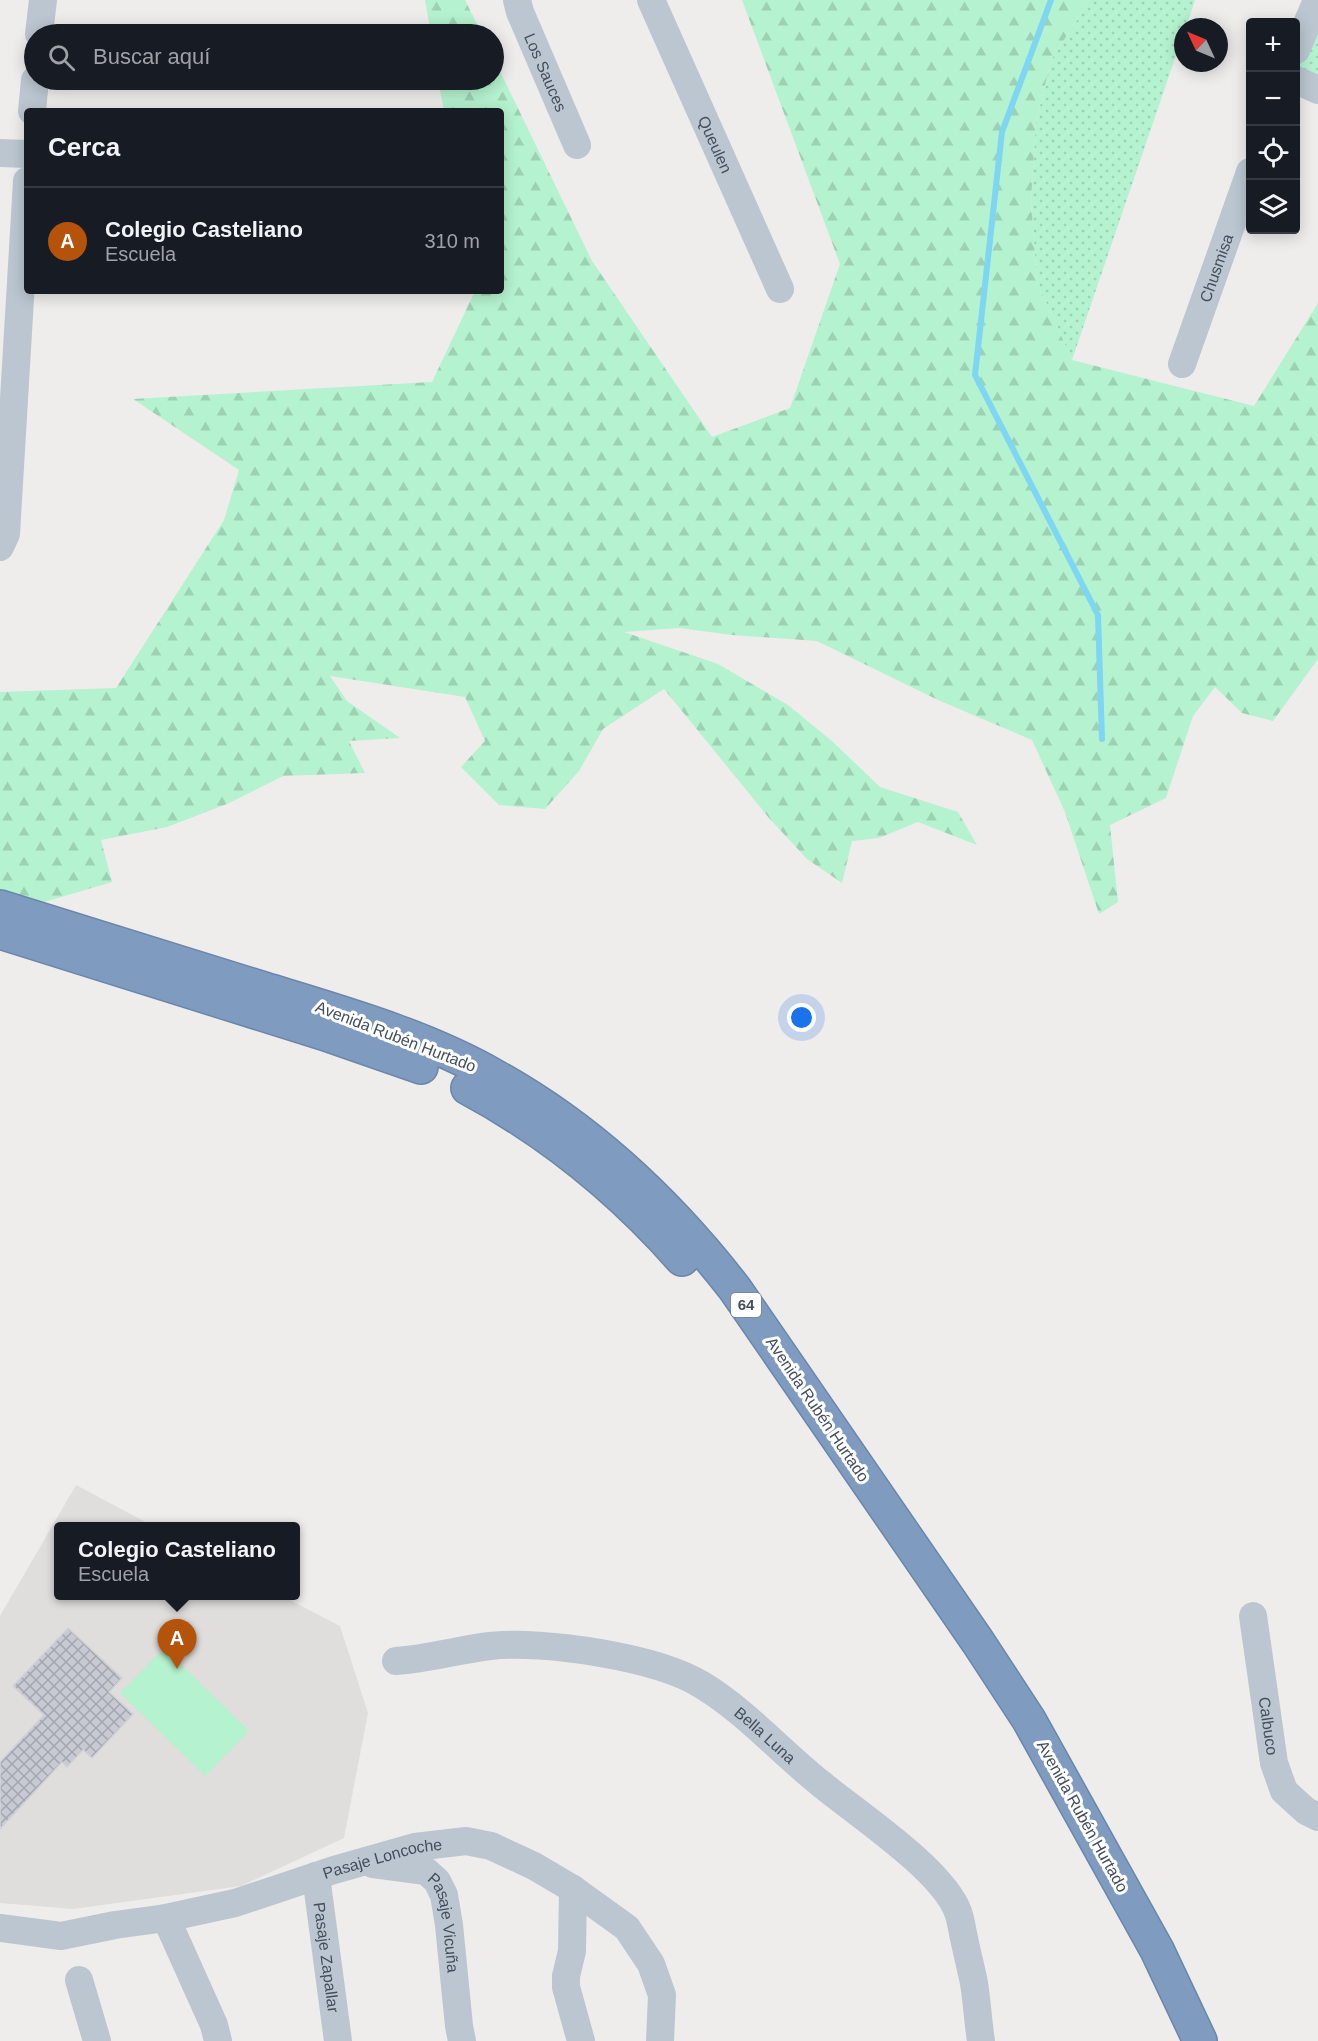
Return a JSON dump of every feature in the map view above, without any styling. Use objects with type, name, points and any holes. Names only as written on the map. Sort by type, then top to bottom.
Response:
[{"type":"highway","name":"Avenida Rubén Hurtado","points":[[0,907],[309,1003],[458,1058],[496,1076],[554,1112],[660,1201],[718,1268],[767,1334],[1014,1696],[1072,1793],[1126,1893],[1173,1981],[1200,2041]]},
{"type":"highway","name":"Avenida Rubén Hurtado","points":[[0,932],[333,1036],[447,1077],[487,1098],[545,1135],[585,1164],[624,1199],[695,1274],[734,1324],[1005,1720],[1115,1914],[1178,2041]]},
{"type":"street","name":"Los Sauces","points":[[517,0],[520,12],[577,145]]},
{"type":"street","name":"Queulen","points":[[651,0],[780,289]]},
{"type":"street","points":[[1300,40],[1317,0]]},
{"type":"street","points":[[1300,82],[1318,90]]},
{"type":"street","points":[[32,108],[34,90]]},
{"type":"street","points":[[0,153],[24,154]]},
{"type":"street","name":"Chusmisa","points":[[1182,364],[1248,180]]},
{"type":"street","points":[[0,547],[6,534],[8,355],[24,208]]},
{"type":"street","name":"Calbuco","points":[[1253,1616],[1274,1763],[1284,1791],[1305,1811],[1318,1817]]},
{"type":"street","name":"Bella Luna","points":[[396,1661],[424,1659],[456,1651],[492,1646],[526,1644],[652,1664],[700,1683],[736,1710],[796,1764],[906,1851],[950,1896],[958,1912],[974,1983],[981,2041]]},
{"type":"street","name":"Pasaje Loncoche","points":[[0,1928],[61,1936],[166,1918],[235,1903],[316,1875],[415,1847],[466,1841],[491,1846],[534,1866],[573,1889],[627,1928],[651,1964],[662,1995],[660,2041]]},
{"type":"street","name":"Pasaje Vicuña","points":[[362,1863],[426,1871],[437,1881],[444,1895],[449,1925],[462,2041]]},
{"type":"street","name":"Pasaje Zapallar","points":[[316,1875],[338,2041]]},
{"type":"street","points":[[573,1889],[572,1951],[566,1987],[581,2041]]},
{"type":"street","points":[[166,1918],[214,2025],[218,2041]]},
{"type":"street","points":[[79,1980],[97,2041]]},
{"type":"shaded area","points":[[76,1485],[145,1522],[55,1522]]},
{"type":"shaded area","points":[[54,1523],[54,1600],[290,1600],[340,1626],[368,1713],[344,1838],[241,1886],[73,1909],[0,1903],[0,1616]]},
{"type":"green space","points":[[425,0],[465,0],[477,24],[429,24]]},
{"type":"green space","points":[[742,0],[1090,0],[1051,60],[1036,122],[1031,200],[1037,282],[1072,360],[1254,406],[1318,303],[1318,659],[1273,721],[1242,713],[1215,687],[1193,716],[1166,798],[1110,825],[1118,902],[1099,914],[1065,812],[1032,740],[938,700],[817,641],[732,635],[679,628],[624,632],[718,664],[788,705],[833,742],[880,787],[958,812],[977,845],[918,822],[879,838],[852,841],[842,883],[807,859],[769,818],[664,689],[603,729],[579,771],[545,809],[499,805],[461,767],[485,741],[465,697],[330,676],[347,701],[400,738],[349,741],[365,773],[283,776],[227,804],[167,827],[101,840],[112,882],[41,903],[0,890],[0,692],[116,688],[224,520],[239,470],[133,399],[432,382],[474,294],[504,294],[504,108],[443,108],[440,90],[504,90],[504,80],[592,261],[712,437],[790,408],[840,264]]},
{"type":"green space","points":[[1090,0],[1195,0],[1189,18],[1174,18],[1174,61],[1072,360],[1037,282],[1031,200],[1036,122],[1051,60]]},
{"type":"green space","points":[[1318,13],[1318,82],[1300,75],[1300,53]]},
{"type":"green space","points":[[164,1648],[249,1731],[205,1776],[120,1693]]},
{"type":"building","points":[[68,1628],[122,1678],[109,1692],[133,1714],[92,1758],[83,1750],[67,1767],[62,1762],[0,1829],[0,1762],[44,1715],[13,1686]]},
{"type":"waterway","points":[[1051,0],[1002,132],[975,375],[1098,615],[1102,739]]},
{"type":"place","name":"Colegio Casteliano","points":[[177,1669]]}]
